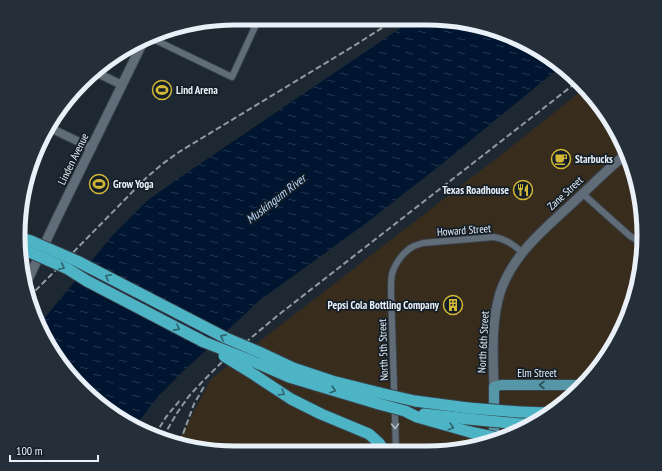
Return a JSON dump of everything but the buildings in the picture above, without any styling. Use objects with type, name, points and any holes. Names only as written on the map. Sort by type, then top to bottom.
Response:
[{"type":"highway","points":[[25,245],[87,281],[204,342],[291,399],[321,414],[369,434],[380,446]]},
{"type":"highway","points":[[25,245],[77,261],[226,338],[258,358]]},
{"type":"highway","points":[[204,342],[332,381],[379,398],[417,418],[490,436]]},
{"type":"highway","points":[[379,398],[468,408],[520,418],[526,421]]},
{"type":"highway","points":[[405,411],[468,419],[520,418],[536,415]]},
{"type":"main road","name":"Linden Avenue","points":[[29,278],[140,48]]},
{"type":"main road","name":"Zane Street","points":[[522,252],[537,236],[622,158]]},
{"type":"main road","name":"North 6th Street","points":[[494,435],[494,323],[500,294],[507,277],[522,252]]},
{"type":"main road","name":"Elm Street","points":[[494,386],[574,385]]},
{"type":"street","points":[[156,41],[232,77],[256,25]]},
{"type":"street","points":[[100,74],[122,85]]},
{"type":"street","points":[[53,130],[92,148]]},
{"type":"street","points":[[582,194],[630,236],[637,240]]},
{"type":"street","name":"Howard Street","points":[[406,252],[413,246],[423,243],[494,237],[508,241],[522,252]]},
{"type":"street","name":"North 5th Street","points":[[396,446],[391,290],[392,274],[395,266],[406,252]]},
{"type":"shaded area","points":[[580,92],[594,107],[609,130],[626,168],[633,194],[637,222],[637,249],[633,277],[626,303],[609,341],[594,364],[555,403],[532,418],[494,435],[468,442],[440,446],[222,446],[179,438],[211,379]]},
{"type":"water","name":"Muskingum River","points":[[405,25],[440,25],[481,32],[520,47],[557,70],[443,163],[365,224],[260,300],[178,376],[155,400],[139,422],[107,403],[77,374],[68,364],[53,341],[43,320],[112,236],[148,200]]},
{"type":"railway","points":[[33,293],[145,179],[161,165],[179,152],[387,25]]},
{"type":"railway","points":[[165,434],[189,396],[221,363],[277,316],[573,85]]},
{"type":"railway","points":[[181,439],[194,404],[205,385]]},
{"type":"railway","points":[[157,431],[166,417],[181,399]]},
{"type":"place","name":"Lind Arena","points":[[162,90]]},
{"type":"place","name":"Starbucks","points":[[561,159]]},
{"type":"place","name":"Grow Yoga","points":[[99,184]]},
{"type":"place","name":"Texas Roadhouse","points":[[523,190]]},
{"type":"place","name":"Pepsi Cola Bottling Company","points":[[453,305]]}]
